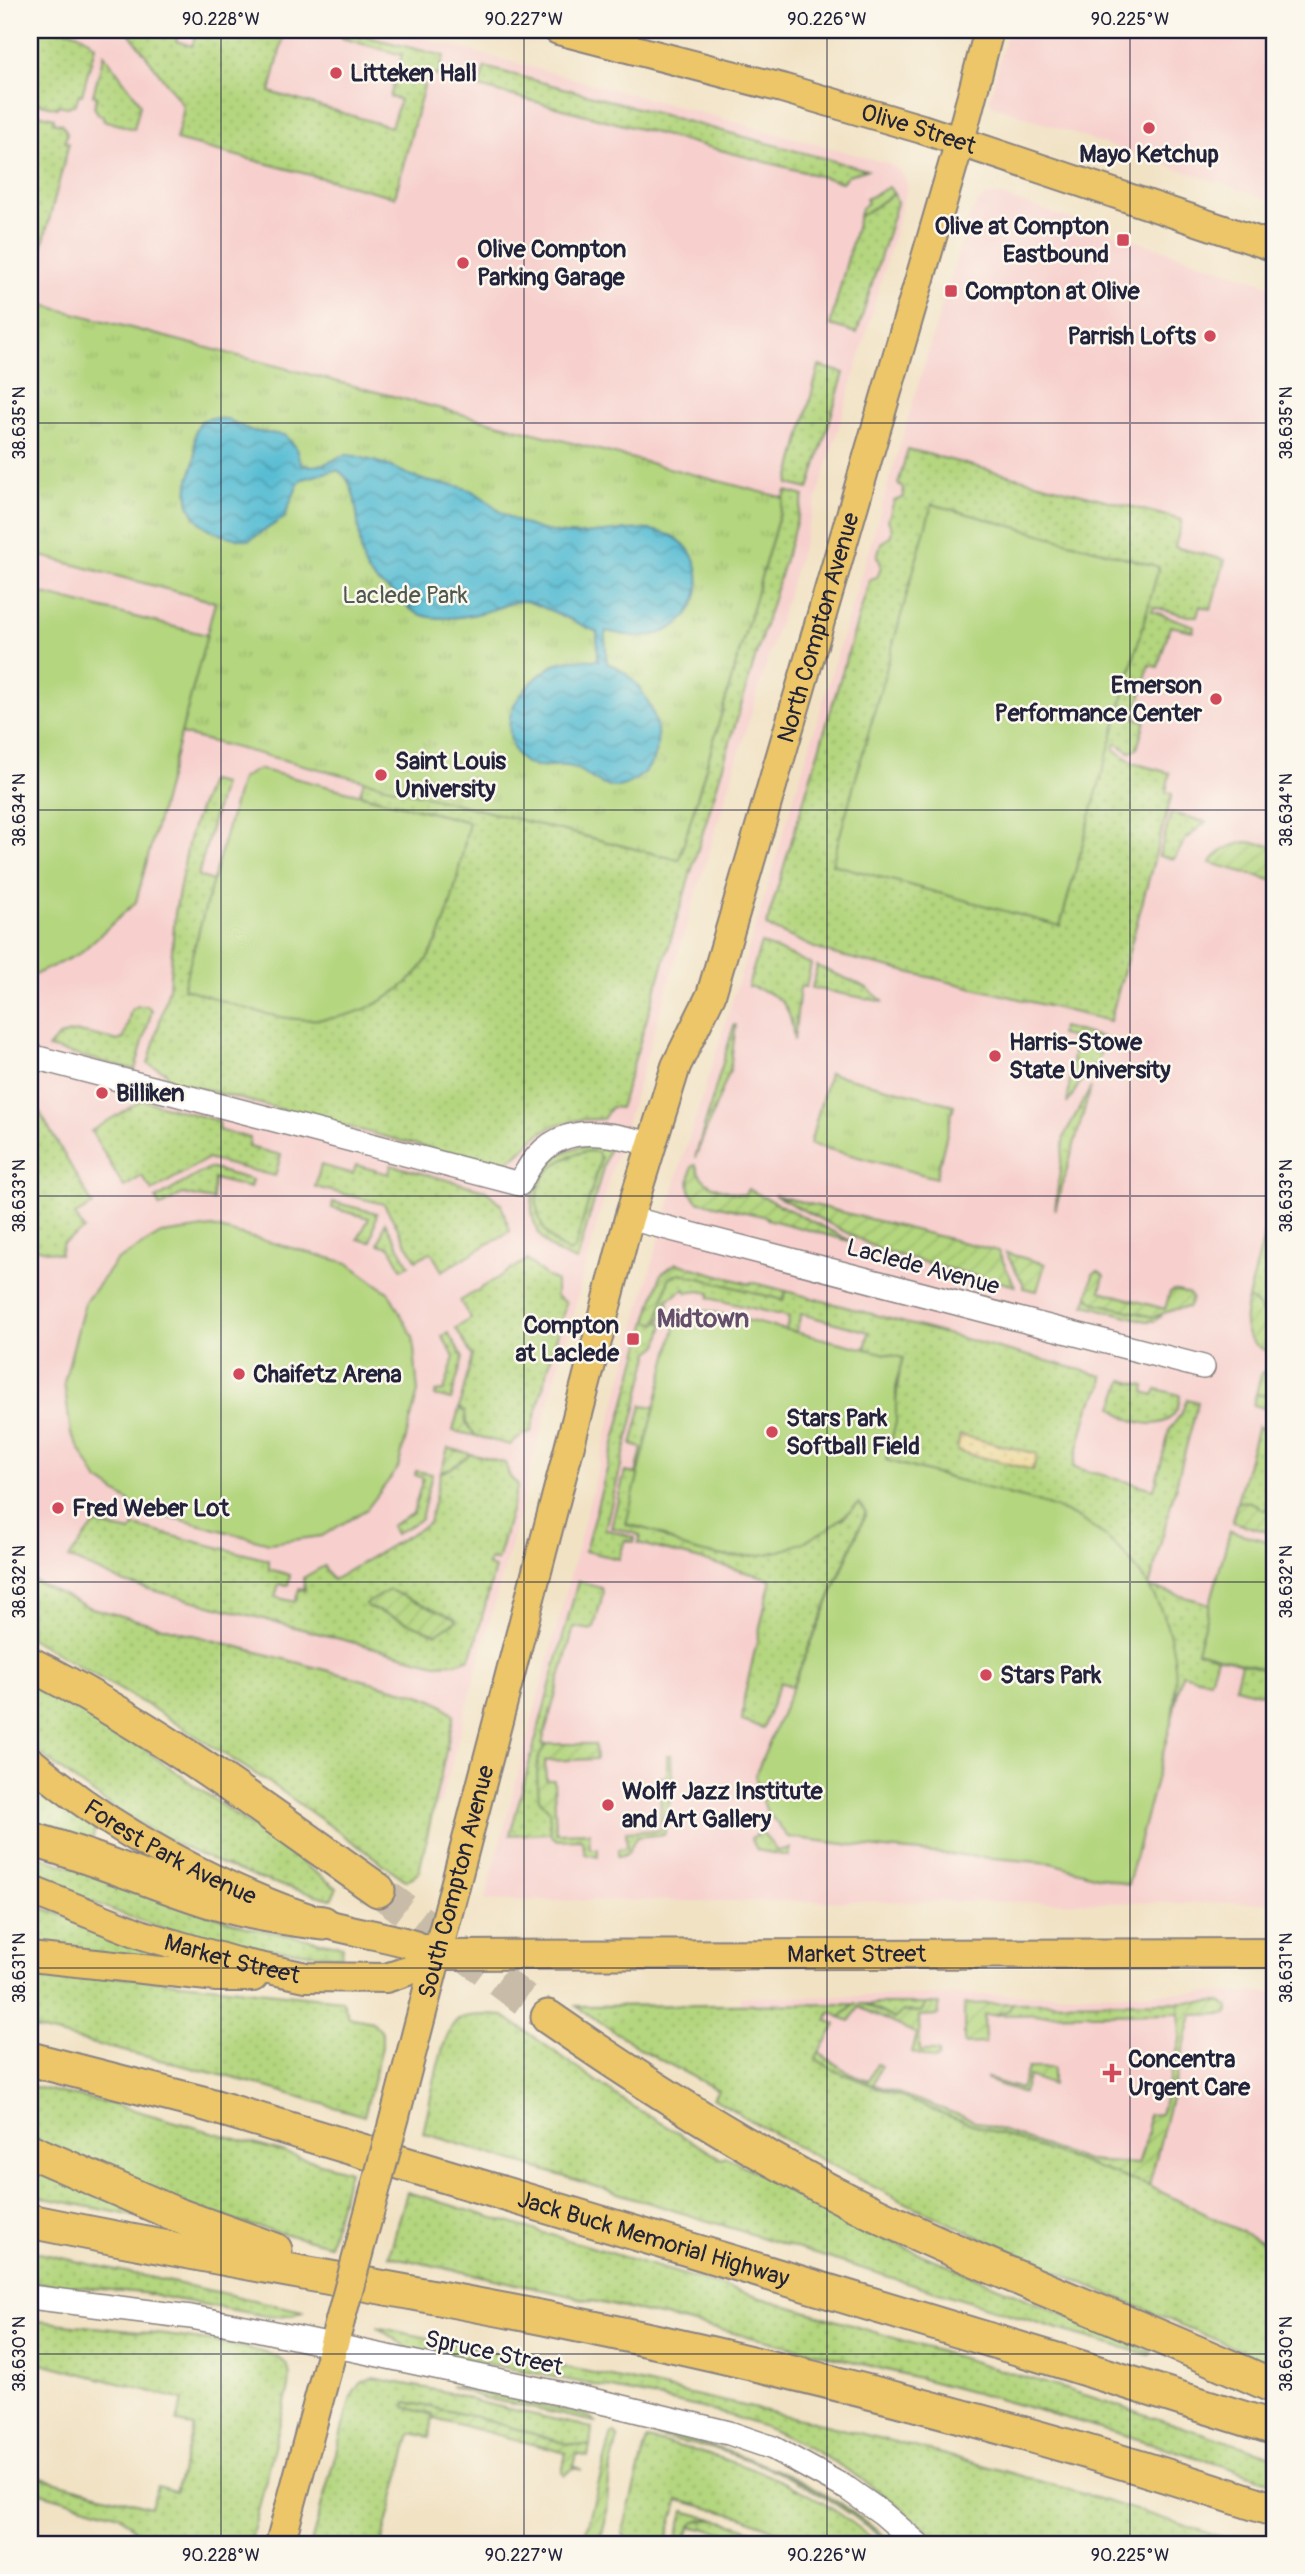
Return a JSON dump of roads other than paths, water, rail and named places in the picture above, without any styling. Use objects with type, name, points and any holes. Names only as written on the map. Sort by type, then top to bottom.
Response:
[{"type":"highway","points":[[30,1664],[116,1712],[196,1763],[378,1890]]},
{"type":"highway","points":[[30,1839],[91,1857],[218,1903],[263,1914],[323,1923]]},
{"type":"highway","points":[[548,2017],[700,2119],[852,2202],[1275,2387]]},
{"type":"highway","name":"Jack Buck Memorial Highway","points":[[30,2059],[206,2104],[1275,2428]]},
{"type":"highway","points":[[30,2151],[175,2214],[297,2259],[331,2276]]},
{"type":"highway","points":[[30,2221],[555,2320],[882,2395],[1063,2444],[1275,2510]]},
{"type":"main road","name":"Olive Street","points":[[558,30],[782,88],[960,141],[1275,247]]},
{"type":"main road","name":"North Compton Avenue","points":[[629,1218],[676,1066],[710,995],[960,141],[989,30]]},
{"type":"main road","name":"South Compton Avenue","points":[[280,2544],[438,1955],[629,1218]]},
{"type":"main road","name":"Forest Park Avenue","points":[[30,1761],[52,1780],[119,1826],[180,1861],[256,1898],[323,1923]]},
{"type":"main road","name":"Market Street","points":[[30,1889],[143,1936],[236,1962],[306,1977],[386,1978],[420,1967],[438,1955]]},
{"type":"main road","name":"Market Street","points":[[323,1923],[410,1943],[438,1955],[1275,1953]]},
{"type":"main road","points":[[30,1957],[217,1977],[306,1977]]},
{"type":"street","points":[[30,1056],[520,1184],[528,1166],[538,1154],[552,1142],[567,1136],[597,1132],[652,1144]]},
{"type":"street","name":"Laclede Avenue","points":[[629,1218],[1203,1367]]},
{"type":"street","name":"Spruce Street","points":[[30,2297],[336,2334],[729,2433],[773,2448],[848,2489],[882,2513],[918,2544]]},
{"type":"water","points":[[210,418],[227,419],[251,431],[285,435],[295,446],[301,464],[304,465],[320,465],[342,456],[353,456],[383,464],[426,481],[467,489],[511,518],[542,530],[586,534],[645,530],[672,536],[684,545],[693,556],[698,584],[696,598],[681,622],[653,635],[630,636],[606,631],[605,635],[607,663],[622,671],[635,683],[654,716],[656,751],[649,767],[624,786],[609,787],[568,766],[536,766],[520,759],[510,737],[511,712],[517,699],[532,682],[556,664],[571,660],[598,660],[597,632],[548,609],[523,601],[452,618],[428,617],[409,608],[366,569],[354,498],[350,485],[336,470],[299,482],[284,518],[249,540],[226,536],[205,526],[191,510],[188,485],[195,458],[196,430],[201,421]]},
{"type":"tunnel","points":[[378,1890],[548,2017]]},
{"type":"place","name":"Litteken Hall","points":[[336,73]]},
{"type":"place","name":"Mayo Ketchup","points":[[1149,128]]},
{"type":"place","name":"Olive at Compton Eastbound","points":[[1123,240]]},
{"type":"place","name":"Olive Compton Parking Garage","points":[[463,263]]},
{"type":"place","name":"Compton at Olive","points":[[951,291]]},
{"type":"place","name":"Parrish Lofts","points":[[1210,336]]},
{"type":"place","name":"Emerson Performance Center","points":[[1216,699]]},
{"type":"place","name":"Saint Louis University","points":[[381,775]]},
{"type":"place","name":"Harris-Stowe State University","points":[[995,1056]]},
{"type":"place","name":"Billiken","points":[[102,1093]]},
{"type":"place","name":"Compton at Laclede","points":[[633,1339]]},
{"type":"place","name":"Chaifetz Arena","points":[[239,1374]]},
{"type":"place","name":"Stars Park Softball Field","points":[[772,1432]]},
{"type":"place","name":"Fred Weber Lot","points":[[58,1508]]},
{"type":"place","name":"Stars Park","points":[[986,1675]]},
{"type":"place","name":"Wolff Jazz Institute and Art Gallery","points":[[608,1805]]},
{"type":"place","name":"Concentra Urgent Care","points":[[1112,2073]]},
{"type":"district","name":"Midtown","points":[[703,1319]]},
{"type":"park label","name":"Laclede Park","points":[[405,595]]}]
